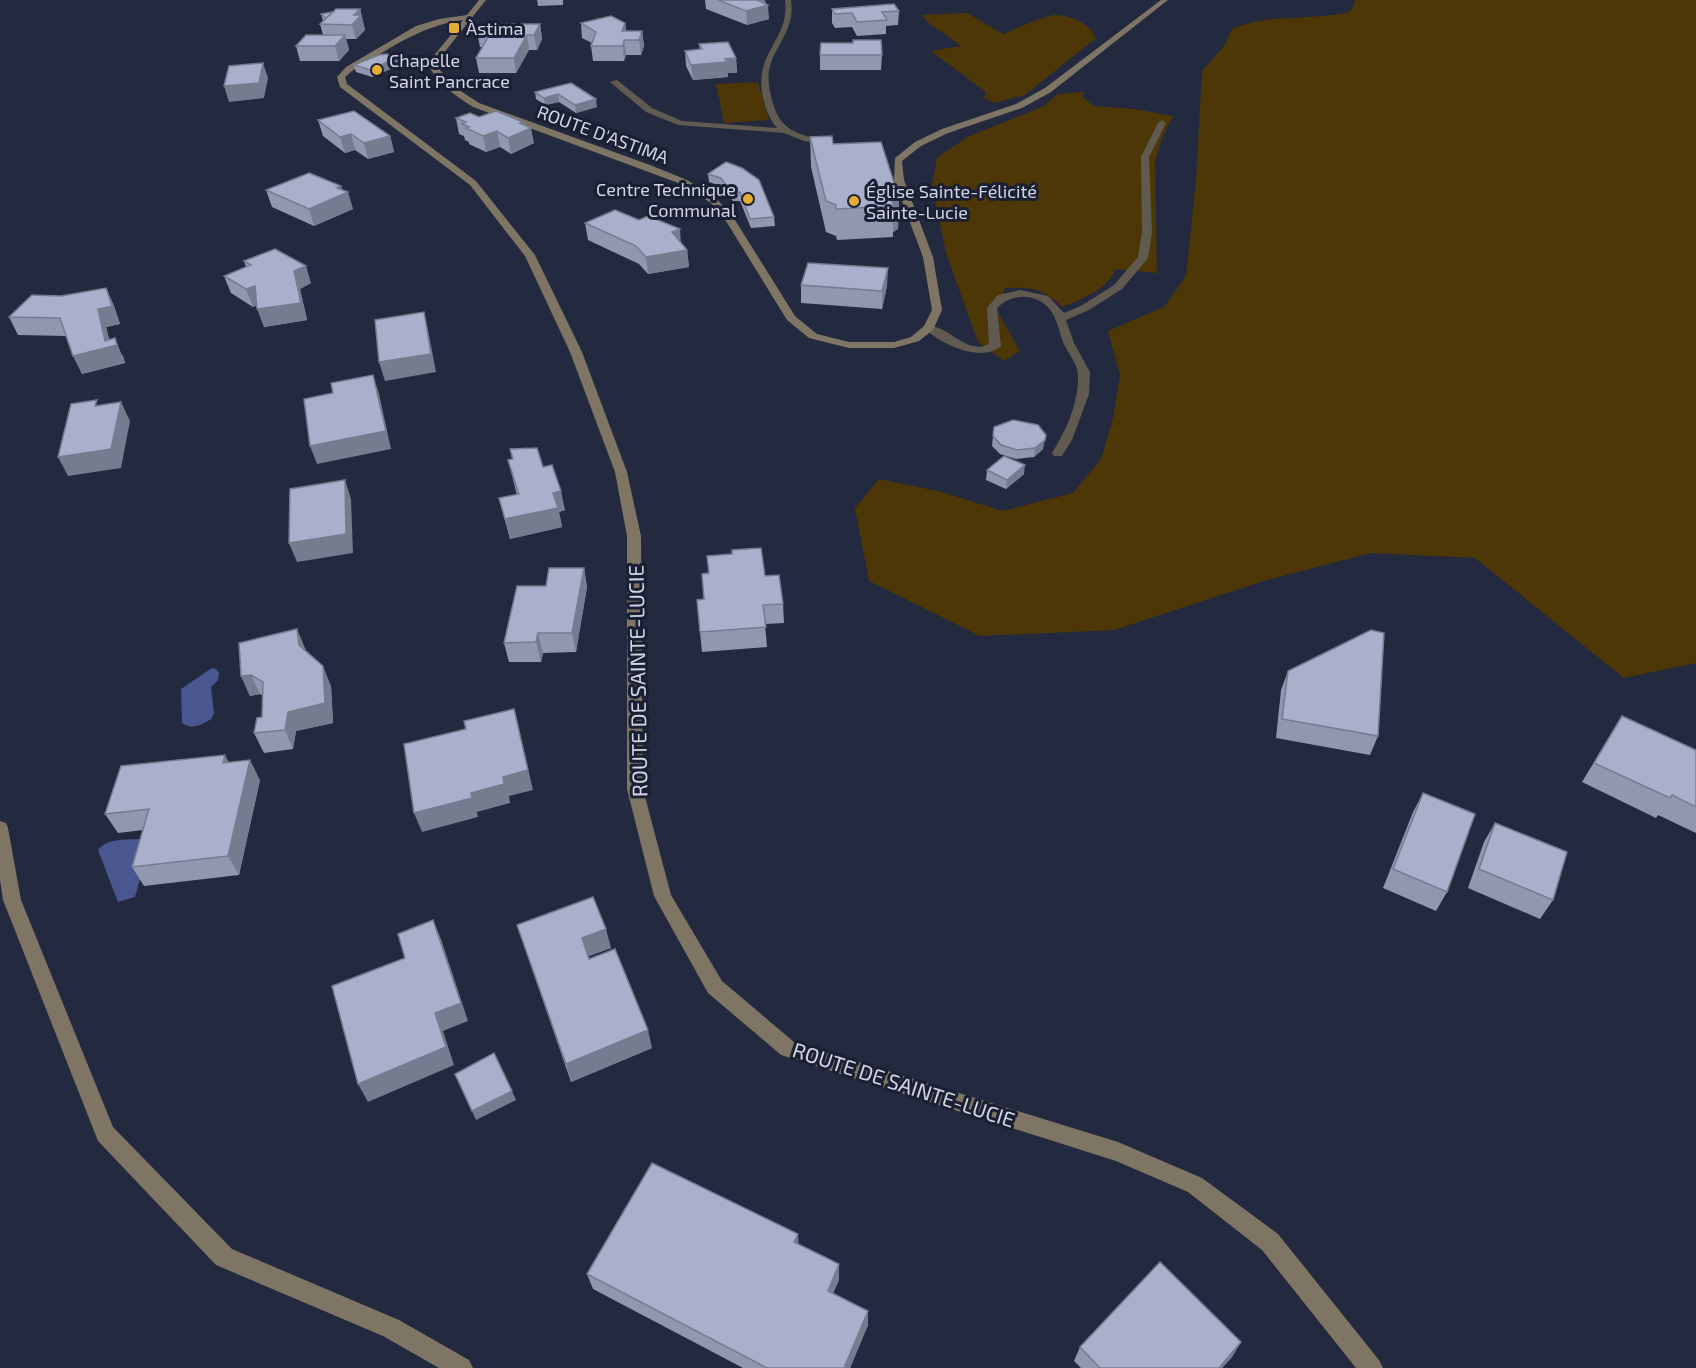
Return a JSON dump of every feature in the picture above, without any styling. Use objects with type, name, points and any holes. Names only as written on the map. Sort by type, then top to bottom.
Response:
[{"type":"street","name":"ROUTE D'ASTIMA","points":[[483,0],[431,64],[439,80],[452,91],[476,105],[684,182],[714,201],[730,220],[791,318],[813,336],[849,345],[894,345],[915,339],[929,328]]},
{"type":"street","points":[[789,0],[790,18],[765,68],[763,80],[771,112],[779,128],[839,147]]},
{"type":"street","points":[[1058,453],[1066,440],[1083,394],[1084,372],[1069,342],[1059,314],[1044,298],[1020,293],[1002,297],[992,308],[995,346],[991,349],[977,350],[964,347],[929,328],[937,310],[928,257],[899,180],[895,160],[918,144],[945,131],[1019,106],[1048,90],[1165,0]]},
{"type":"street","name":"ROUTE DE SAINTE-LUCIE","points":[[469,17],[439,21],[418,28],[349,69],[341,77],[343,85],[473,183],[530,255],[576,352],[621,472],[634,536],[635,789],[663,896],[715,987],[788,1050],[1118,1152],[1195,1185],[1270,1242],[1371,1368]]},
{"type":"street","points":[[614,82],[649,110],[681,123],[786,131]]},
{"type":"street","points":[[1060,319],[1085,308],[1118,287],[1143,258],[1147,232],[1145,157],[1162,123]]},
{"type":"street","points":[[0,828],[12,900],[105,1134],[224,1257],[391,1328],[461,1368]]},
{"type":"shaded area","points":[[1353,0],[1696,0],[1696,663],[1624,678],[1475,558],[1371,553],[1267,580],[1114,630],[980,636],[869,581],[855,508],[879,479],[942,492],[1002,511],[1073,493],[1101,459],[1113,418],[1120,375],[1108,331],[1164,307],[1186,276],[1196,180],[1202,71],[1224,46],[1232,29],[1261,21],[1350,12],[1355,2]]},
{"type":"shaded area","points":[[967,13],[1003,34],[1046,17],[1063,16],[1085,25],[1096,38],[1025,95],[995,103],[984,98],[986,92],[931,51],[961,46],[929,23],[922,15]]},
{"type":"shaded area","points":[[758,82],[769,120],[724,123],[716,84]]},
{"type":"shaded area","points":[[1085,92],[1082,96],[1093,106],[1135,109],[1173,116],[1162,138],[1155,161],[1157,273],[1116,269],[1101,288],[1063,307],[1037,290],[1005,288],[997,311],[1020,351],[1004,361],[978,342],[946,253],[932,184],[937,158],[967,137],[1042,107],[1058,94]]},
{"type":"water","points":[[212,668],[219,673],[218,680],[211,687],[214,713],[211,719],[201,725],[193,726],[182,723],[181,689]]},
{"type":"water","points":[[138,839],[150,844],[135,897],[118,902],[98,850],[106,843]]},
{"type":"building","points":[[718,0],[757,0],[768,5],[746,11]]},
{"type":"building","points":[[894,4],[899,11],[882,12],[887,20],[857,22],[852,13],[835,14],[832,9]]},
{"type":"building","points":[[336,9],[360,9],[354,15],[361,15],[352,25],[320,24]]},
{"type":"building","points":[[333,12],[326,18],[321,14]]},
{"type":"building","points":[[611,16],[625,23],[622,31],[642,31],[639,40],[624,40],[623,46],[591,46],[596,32],[581,23]]},
{"type":"building","points":[[482,24],[540,24],[534,35],[527,35],[514,58],[476,58],[491,32],[477,32]]},
{"type":"building","points":[[306,35],[345,35],[335,46],[296,46]]},
{"type":"building","points":[[853,40],[881,40],[882,55],[820,55],[821,43],[853,43]]},
{"type":"building","points":[[728,42],[736,58],[725,59],[727,62],[691,65],[685,51],[702,49],[699,44]]},
{"type":"building","points":[[379,55],[398,57],[370,70],[354,65]]},
{"type":"building","points":[[263,63],[259,83],[224,86],[229,66]]},
{"type":"building","points":[[571,83],[596,99],[575,105],[558,94],[544,98],[535,92]]},
{"type":"building","points":[[354,111],[390,136],[364,143],[351,134],[340,137],[318,120]]},
{"type":"building","points":[[496,111],[523,122],[520,123],[531,128],[508,138],[497,131],[483,136],[466,128],[469,127],[462,124],[466,122],[456,118],[470,113],[479,117]]},
{"type":"building","points":[[832,136],[833,144],[881,142],[899,198],[892,202],[894,206],[836,209],[836,205],[826,201],[810,137]]},
{"type":"building","name":"Centre Technique Communal","points":[[726,162],[742,168],[759,180],[774,217],[750,219],[740,192],[732,193],[721,178],[708,174]]},
{"type":"building","points":[[309,173],[341,186],[337,188],[348,192],[309,209],[266,190]]},
{"type":"building","points":[[615,210],[639,220],[648,216],[680,229],[672,232],[687,250],[646,257],[636,246],[585,223]]},
{"type":"building","points":[[275,249],[306,266],[294,271],[301,303],[257,309],[255,286],[246,289],[224,276],[251,265],[244,261]]},
{"type":"building","points":[[808,263],[888,268],[882,291],[801,285]]},
{"type":"building","points":[[106,288],[112,306],[98,309],[105,341],[115,338],[117,345],[73,356],[60,318],[9,317],[32,295],[61,296]]},
{"type":"building","points":[[424,312],[431,354],[379,362],[375,320]]},
{"type":"building","points":[[373,375],[386,431],[310,446],[304,399],[333,393],[331,383]]},
{"type":"building","points":[[97,400],[95,406],[121,402],[111,449],[58,457],[71,404]]},
{"type":"building","points":[[1013,420],[1038,425],[1046,435],[1045,440],[1035,448],[1017,450],[1001,445],[993,436],[994,427]]},
{"type":"building","points":[[537,448],[543,467],[552,465],[561,491],[553,493],[558,508],[505,519],[499,498],[519,494],[508,460],[513,459],[510,449]]},
{"type":"building","points":[[1004,456],[1025,465],[1007,480],[987,470]]},
{"type":"building","points":[[345,480],[346,534],[289,543],[290,489]]},
{"type":"building","points":[[761,548],[765,576],[779,575],[783,604],[763,605],[766,627],[700,632],[697,600],[704,599],[702,574],[709,573],[707,556],[732,554],[732,550]]},
{"type":"building","points":[[549,568],[584,568],[572,633],[538,633],[536,642],[504,643],[517,586],[546,586]]},
{"type":"building","points":[[297,629],[299,645],[323,666],[325,703],[288,712],[285,730],[254,733],[257,718],[262,717],[263,682],[251,675],[241,676],[239,643]]},
{"type":"building","points":[[1371,630],[1384,633],[1378,736],[1282,719],[1288,671]]},
{"type":"building","points":[[514,709],[528,770],[503,777],[504,784],[471,793],[472,798],[414,813],[404,744],[466,729],[464,721]]},
{"type":"building","points":[[1622,716],[1696,750],[1696,807],[1672,795],[1670,798],[1594,763]]},
{"type":"building","points":[[225,755],[223,763],[250,760],[228,856],[132,867],[149,809],[105,814],[121,766]]},
{"type":"building","points":[[1423,793],[1475,814],[1447,892],[1393,869]]},
{"type":"building","points":[[1495,823],[1567,852],[1553,900],[1479,869]]},
{"type":"building","points":[[593,897],[606,929],[582,938],[589,959],[615,949],[648,1030],[566,1064],[517,925]]},
{"type":"building","points":[[433,920],[461,1003],[435,1013],[446,1047],[358,1084],[332,986],[405,958],[398,934]]},
{"type":"building","points":[[494,1053],[512,1091],[472,1111],[455,1074]]},
{"type":"building","points":[[652,1163],[798,1234],[794,1242],[839,1264],[828,1291],[868,1311],[844,1368],[767,1368],[587,1274]]},
{"type":"building","points":[[1160,1262],[1241,1342],[1219,1368],[1100,1368],[1080,1347]]},
{"type":"place","name":"Àstima","points":[[454,28]]},
{"type":"place","name":"Chapelle Saint Pancrace","points":[[377,70]]},
{"type":"place","name":"Centre Technique Communal","points":[[748,199]]},
{"type":"place","name":"Église Sainte-Félicité Sainte-Lucie","points":[[854,201]]}]
